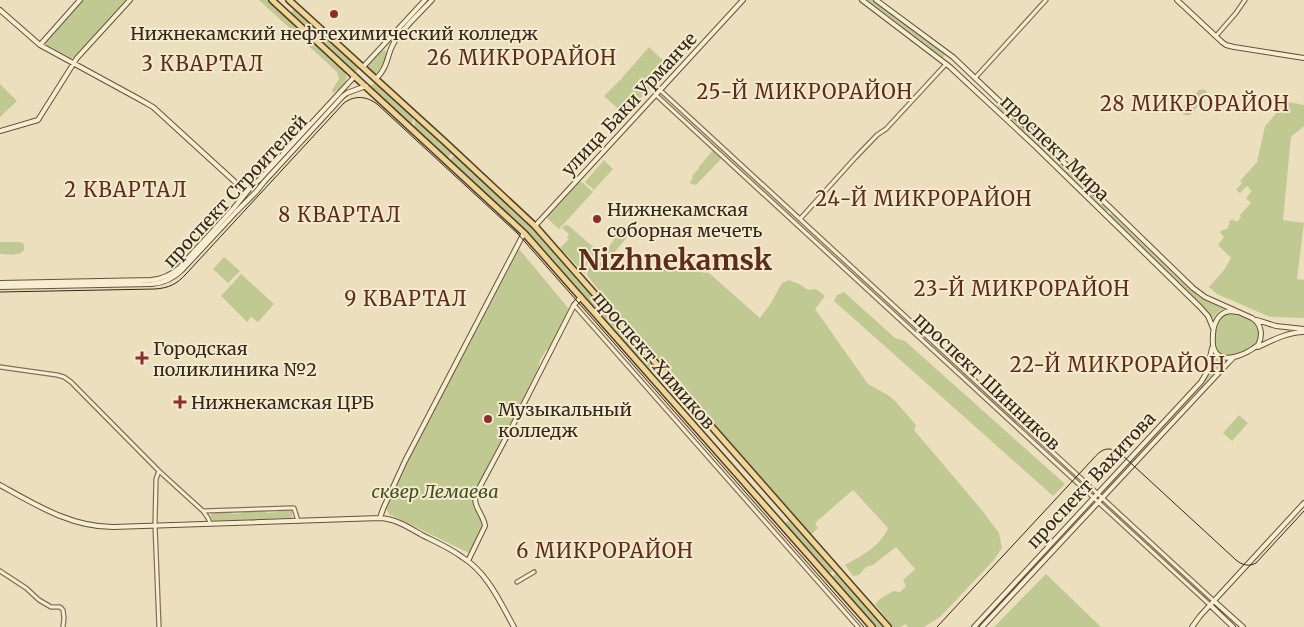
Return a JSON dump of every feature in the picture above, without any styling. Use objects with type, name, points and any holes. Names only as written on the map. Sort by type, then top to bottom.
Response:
[{"type":"main road","points":[[40,45],[80,0]]},
{"type":"main road","points":[[0,131],[38,120],[74,63],[130,0]]},
{"type":"main road","name":"проспект Химиков","points":[[272,0],[524,233],[872,627]]},
{"type":"main road","name":"проспект Химиков","points":[[289,0],[535,226],[888,627]]},
{"type":"main road","name":"проспект Строителей","points":[[0,283],[151,280],[166,277],[179,268],[246,192],[425,0]]},
{"type":"main road","name":"проспект Строителей","points":[[0,287],[135,284],[162,282],[177,275],[343,96],[348,92],[366,86],[376,79],[383,71],[394,42],[432,0]]},
{"type":"main road","name":"улица Баки Урманче","points":[[535,226],[743,0]]},
{"type":"main road","name":"проспект Мира","points":[[862,0],[946,64],[990,105],[1200,307],[1208,316],[1213,330]]},
{"type":"main road","name":"проспект Мира","points":[[876,0],[953,57],[1199,293],[1252,318],[1276,326],[1304,330]]},
{"type":"main road","points":[[1177,0],[1223,43],[1229,46],[1304,58]]},
{"type":"main road","points":[[289,16],[288,12],[290,9],[293,7],[297,8]]},
{"type":"main road","points":[[0,10],[40,45],[152,107],[246,192]]},
{"type":"main road","points":[[389,38],[391,42],[394,42]]},
{"type":"main road","points":[[379,49],[382,47],[386,48],[389,58]]},
{"type":"main road","points":[[946,64],[948,57],[953,57]]},
{"type":"main road","points":[[382,85],[383,71]]},
{"type":"main road","points":[[990,105],[996,105],[997,98]]},
{"type":"main road","points":[[451,165],[449,160],[451,156],[461,157]]},
{"type":"main road","points":[[251,187],[256,186],[256,192]]},
{"type":"main road","points":[[239,200],[240,204],[244,204]]},
{"type":"main road","points":[[1106,215],[1112,209]]},
{"type":"main road","points":[[380,518],[405,461],[524,233]]},
{"type":"main road","points":[[468,561],[486,524],[475,503],[476,494],[574,305],[581,297]]},
{"type":"main road","points":[[1237,312],[1228,311],[1221,314],[1216,320],[1213,330],[1212,343],[1214,350],[1219,355],[1228,358],[1236,357],[1281,337],[1304,330]]},
{"type":"main road","points":[[1252,318],[1259,323],[1261,333],[1260,342],[1254,348]]},
{"type":"main road","name":"проспект Вахитова","points":[[974,627],[1201,382],[1208,368],[1212,343]]},
{"type":"main road","name":"проспект Вахитова","points":[[982,627],[1228,362],[1236,357]]},
{"type":"main road","points":[[646,370],[655,373],[657,370],[655,363]]},
{"type":"main road","points":[[0,485],[52,513],[76,522],[109,527],[389,519],[452,550],[468,561],[493,589],[514,627]]},
{"type":"main road","points":[[1192,627],[1214,600],[1304,503]]},
{"type":"main road","points":[[784,528],[785,520],[794,521]]},
{"type":"main road","points":[[825,573],[829,575],[833,573],[832,564]]},
{"type":"main road","name":"проспект Шинников","points":[[1214,600],[1243,627]]},
{"type":"main road","name":"проспект Шинников","points":[[1210,606],[1233,627]]},
{"type":"main road","points":[[1216,612],[1220,606]]},
{"type":"street","points":[[975,78],[1046,0]]},
{"type":"street","points":[[1216,36],[1245,0]]},
{"type":"street","points":[[800,219],[855,158],[877,135],[886,129],[946,64]]},
{"type":"street","name":"проспект Шинников","points":[[660,90],[1214,600]]},
{"type":"street","name":"проспект Шинников","points":[[656,95],[1210,606]]},
{"type":"street","points":[[574,305],[858,627]]},
{"type":"street","points":[[0,367],[57,374],[71,382],[159,471],[203,511],[210,523]]},
{"type":"street","points":[[1050,458],[1054,453]]},
{"type":"street","points":[[159,471],[156,479],[155,525],[159,627]]},
{"type":"street","points":[[203,511],[294,508],[298,521]]},
{"type":"street","points":[[1139,540],[1143,535]]},
{"type":"street","points":[[0,571],[26,588],[39,600],[51,607],[60,607],[63,610],[63,627]]},
{"type":"street","points":[[516,582],[534,572]]},
{"type":"green space","points":[[83,0],[128,0],[71,58],[44,42]]},
{"type":"green space","points":[[259,0],[268,0],[345,72],[347,78],[342,87],[333,93],[332,90],[339,79],[337,72]]},
{"type":"green space","points":[[866,0],[876,0],[944,54],[945,57],[942,57]]},
{"type":"green space","points":[[294,9],[360,67],[354,73],[292,15],[291,12]]},
{"type":"green space","points":[[649,47],[670,67],[625,115],[604,96]]},
{"type":"green space","points":[[384,50],[387,53],[386,60],[376,76],[366,67]]},
{"type":"green space","points":[[375,82],[413,116],[412,126],[370,87]]},
{"type":"green space","points":[[0,84],[17,101],[0,117]]},
{"type":"green space","points":[[1199,90],[1205,90],[1207,92],[1206,95],[1190,115],[1184,115],[1182,112],[1183,107]]},
{"type":"green space","points":[[1288,102],[1304,105],[1304,126],[1291,137],[1283,220],[1304,223],[1297,279],[1304,280],[1304,318],[1270,317],[1217,294],[1209,287],[1224,270],[1231,258],[1218,245],[1224,237],[1220,232],[1227,229],[1232,219],[1237,222],[1241,217],[1240,215],[1251,203],[1246,198],[1252,191],[1247,186],[1240,193],[1236,190],[1242,183],[1240,181],[1257,162],[1265,126],[1282,107],[1287,106]]},
{"type":"green space","points":[[998,105],[1108,208],[1108,211],[1105,211],[997,108]]},
{"type":"green space","points":[[415,118],[452,153],[447,158],[414,128]]},
{"type":"green space","points":[[713,150],[721,159],[696,185],[689,183],[693,178],[692,176]]},
{"type":"green space","points":[[453,156],[457,157],[529,223],[655,366],[655,371],[651,371],[622,341],[526,231],[451,162]]},
{"type":"green space","points":[[604,160],[613,169],[594,190],[585,182]]},
{"type":"green space","points":[[579,182],[582,182],[593,192],[559,229],[547,216]]},
{"type":"green space","points":[[1110,214],[1199,297],[1224,309],[1218,312],[1212,319],[1196,300],[1110,217]]},
{"type":"green space","points":[[568,225],[605,257],[587,264],[585,274],[560,248],[569,239],[567,237],[569,234],[562,228]]},
{"type":"green space","points":[[622,228],[633,237],[629,235],[610,255],[606,251]]},
{"type":"green space","points":[[0,242],[20,242],[24,244],[24,248],[23,251],[17,254],[0,254]]},
{"type":"green space","name":"сквер Лемаева","points":[[519,249],[569,309],[549,350],[546,350],[539,363],[539,367],[473,497],[473,505],[484,524],[469,553],[389,514],[386,508],[405,466]]},
{"type":"green space","points":[[224,257],[240,271],[228,283],[213,269]]},
{"type":"green space","points":[[596,262],[709,273],[760,318],[782,283],[789,280],[808,290],[816,289],[825,296],[815,309],[868,384],[888,395],[896,402],[916,425],[914,430],[999,533],[1002,548],[993,561],[940,617],[924,627],[908,627],[905,624],[901,627],[893,627],[875,604],[893,591],[900,592],[906,586],[903,580],[915,569],[896,547],[873,565],[866,567],[859,575],[853,576],[845,565],[875,546],[885,535],[888,528],[853,490],[815,523],[818,528],[811,535],[694,400],[684,391],[685,387],[673,373],[662,365],[597,288],[587,275],[589,265]]},
{"type":"green space","points":[[241,274],[274,304],[258,322],[251,317],[247,322],[221,296]]},
{"type":"green space","points":[[844,292],[895,338],[905,341],[1065,484],[1053,496],[834,301],[837,295]]},
{"type":"green space","points":[[1229,313],[1252,320],[1257,325],[1260,333],[1254,346],[1240,354],[1224,356],[1218,352],[1214,338],[1218,322]]},
{"type":"green space","points":[[1213,353],[1217,357],[1226,360],[1104,493],[1102,492],[1203,382],[1209,373]]},
{"type":"green space","points":[[1239,415],[1248,423],[1232,441],[1223,433]]},
{"type":"green space","points":[[280,509],[290,509],[292,517],[214,521],[211,518],[213,512],[230,511],[233,514],[264,510],[267,513],[278,512]]},
{"type":"green space","points":[[789,521],[832,567],[832,572],[829,573],[827,571],[785,525]]},
{"type":"green space","points":[[837,572],[885,627],[875,627],[839,586],[832,577]]},
{"type":"green space","points":[[1046,574],[1101,627],[994,627]]},
{"type":"tram line","points":[[0,292],[155,289],[172,285],[186,274],[344,103],[356,98],[369,99],[377,104],[518,234],[864,627]]},
{"type":"tram line","points":[[937,627],[1096,456],[1106,449],[1113,450],[1122,455],[1236,560],[1243,564],[1251,565],[1256,563],[1304,511]]},
{"type":"place","name":"Нижнекамский нефтехимический колледж","points":[[334,14]]},
{"type":"place","name":"Нижнекамская соборная мечеть","points":[[597,219]]},
{"type":"place","name":"Городская поликлиника №2","points":[[142,358]]},
{"type":"place","name":"Нижнекамская ЦРБ","points":[[180,402]]},
{"type":"place","name":"Музыкальный колледж","points":[[488,419]]},
{"type":"district","name":"26 МИКРОРАЙОН","points":[[522,57]]},
{"type":"district","name":"3 КВАРТАЛ","points":[[203,63]]},
{"type":"district","name":"25-Й МИКРОРАЙОН","points":[[805,91]]},
{"type":"district","name":"28 МИКРОРАЙОН","points":[[1195,103]]},
{"type":"district","name":"2 КВАРТАЛ","points":[[126,189]]},
{"type":"district","name":"24-Й МИКРОРАЙОН","points":[[924,198]]},
{"type":"district","name":"8 КВАРТАЛ","points":[[340,214]]},
{"type":"district","name":"Nizhnekamsk","points":[[675,260]]},
{"type":"district","name":"23-Й МИКРОРАЙОН","points":[[1022,288]]},
{"type":"district","name":"9 КВАРТАЛ","points":[[406,298]]},
{"type":"district","name":"22-Й МИКРОРАЙОН","points":[[1118,364]]},
{"type":"district","name":"6 МИКРОРАЙОН","points":[[605,550]]}]
